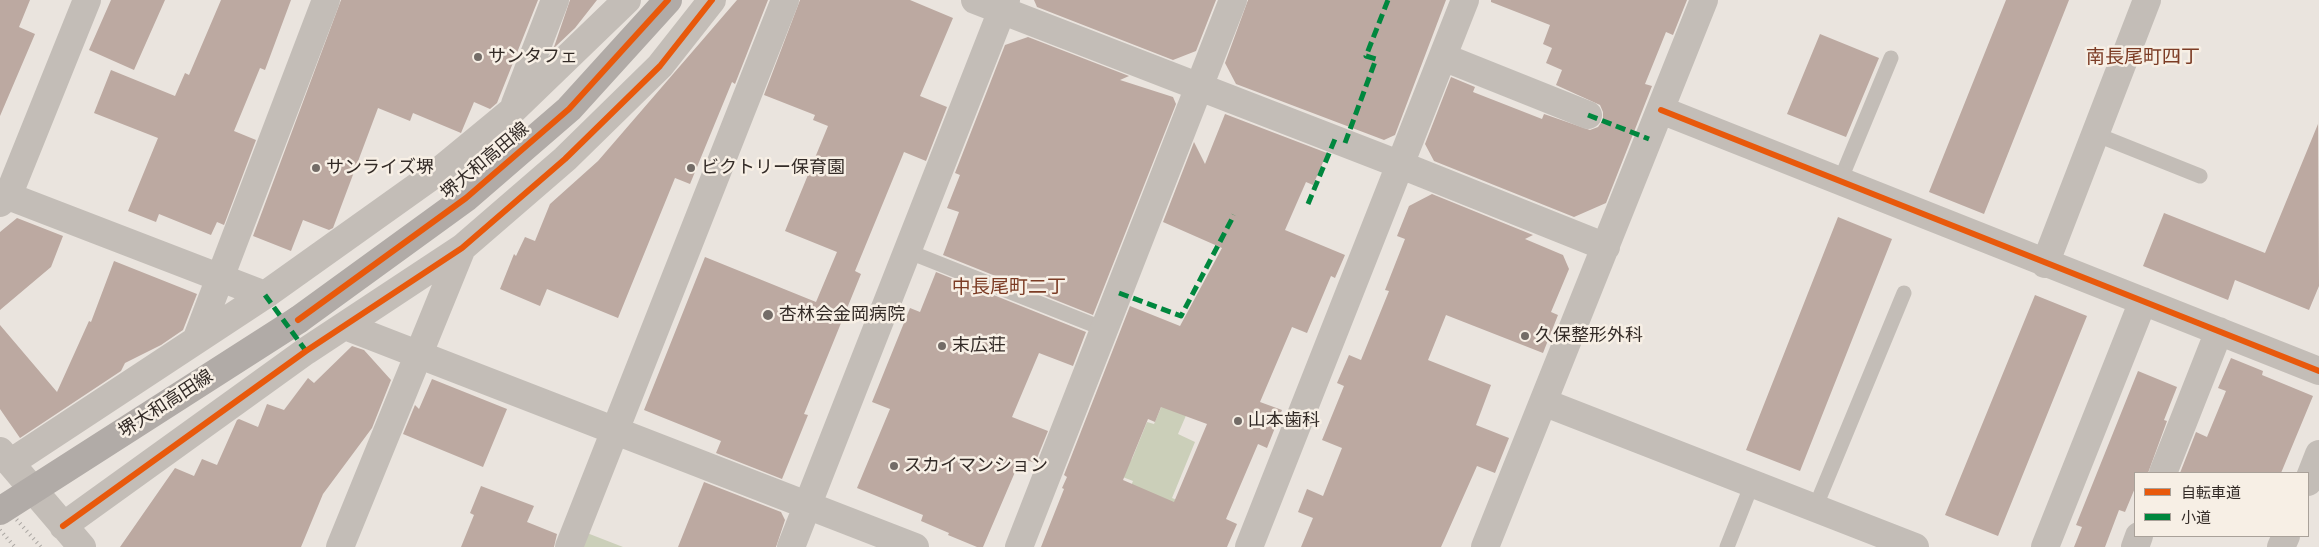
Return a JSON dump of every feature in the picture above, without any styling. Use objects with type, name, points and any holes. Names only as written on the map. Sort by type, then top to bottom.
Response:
[{"type":"main road","name":"堺大和高田線","points":[[0,511],[298,320],[466,198],[569,109],[668,0]]},
{"type":"street","points":[[87,0],[4,199],[265,295]]},
{"type":"street","points":[[197,338],[326,0]]},
{"type":"street","points":[[513,110],[555,0]]},
{"type":"street","points":[[82,547],[5,457],[265,295],[438,171],[513,110],[627,0]]},
{"type":"street","points":[[63,526],[306,351],[462,248],[565,159],[660,66],[712,0]]},
{"type":"street","points":[[569,547],[785,0]]},
{"type":"street","points":[[975,0],[1004,5],[1199,87],[1401,164],[1606,247]]},
{"type":"street","points":[[1019,547],[1233,0]]},
{"type":"street","points":[[1249,547],[1465,0]]},
{"type":"street","points":[[1485,547],[1704,0]]},
{"type":"street","points":[[2045,264],[2147,0]]},
{"type":"street","points":[[791,547],[1004,5]]},
{"type":"street","points":[[1443,57],[1588,116]]},
{"type":"street","points":[[1661,110],[2045,264],[2319,371]]},
{"type":"street","points":[[340,547],[462,248]]},
{"type":"street","points":[[2045,547],[2143,301]]},
{"type":"street","points":[[345,326],[914,547]]},
{"type":"street","points":[[2164,472],[2219,331]]},
{"type":"street","points":[[1543,402],[1916,547]]},
{"type":"street","points":[[2309,479],[2319,454]]},
{"type":"lane","points":[[1840,181],[1891,58]]},
{"type":"lane","points":[[2095,134],[2200,176]]},
{"type":"lane","points":[[907,251],[1104,329]]},
{"type":"lane","points":[[1815,508],[1904,293]]},
{"type":"lane","points":[[1727,547],[1752,484]]},
{"type":"green space","points":[[1169,389],[1194,397],[1178,434],[1195,442],[1172,498],[1177,500],[1163,533],[1119,514],[1133,481],[1115,474],[1132,459],[1147,422],[1154,424]]},
{"type":"green space","points":[[587,533],[623,547],[581,547]]},
{"type":"building","points":[[0,0],[30,0],[19,27],[35,34],[0,116]]},
{"type":"building","points":[[111,0],[165,0],[134,70],[89,50]]},
{"type":"building","points":[[221,0],[291,0],[265,70],[260,68],[234,131],[256,140],[224,225],[217,222],[211,235],[159,214],[156,222],[128,211],[158,138],[94,113],[111,70],[175,96],[185,73],[189,75]]},
{"type":"building","points":[[341,0],[538,0],[497,103],[490,109],[474,102],[461,133],[413,113],[410,121],[378,108],[333,228],[329,230],[303,220],[291,251],[253,236]]},
{"type":"building","points":[[570,0],[597,0],[575,28],[554,47]]},
{"type":"building","points":[[737,0],[768,0],[735,84],[732,82],[690,184],[675,178],[618,318],[547,289],[540,306],[500,289],[514,254],[516,256],[525,237],[535,241],[550,204],[598,161]]},
{"type":"building","name":"杏林会金岡病院","points":[[800,0],[910,0],[953,18],[920,96],[947,107],[926,161],[904,152],[855,271],[861,274],[804,414],[808,415],[782,479],[716,453],[721,441],[644,410],[705,257],[816,302],[837,252],[785,231],[828,126],[813,120],[815,115],[764,95]]},
{"type":"building","points":[[1034,0],[1216,0],[1196,51],[1173,60],[1037,7]]},
{"type":"building","points":[[1248,0],[1446,0],[1395,135],[1384,140],[1236,84],[1225,63]]},
{"type":"building","points":[[1491,0],[1687,0],[1673,35],[1666,32],[1645,84],[1652,86],[1606,203],[1574,217],[1434,161],[1425,144],[1451,77],[1475,87],[1473,92],[1542,119],[1544,114],[1590,130],[1598,127],[1603,120],[1603,112],[1600,105],[1556,85],[1562,70],[1546,63],[1552,48],[1543,44],[1550,25],[1491,2]]},
{"type":"building","points":[[2006,0],[2069,0],[1984,214],[1929,192]]},
{"type":"building","points":[[1820,34],[1879,58],[1846,137],[1787,114]]},
{"type":"building","points":[[1028,37],[1129,76],[1120,80],[1173,97],[1176,104],[1093,315],[943,255],[959,212],[947,208],[960,175],[955,173],[1005,45]]},
{"type":"building","points":[[1225,114],[1327,153],[1313,185],[1306,182],[1285,230],[1345,255],[1335,278],[1331,276],[1307,333],[1292,327],[1260,402],[1282,410],[1267,448],[1258,444],[1226,519],[1237,524],[1227,547],[1041,547],[1064,489],[1062,488],[1067,477],[1064,475],[1130,306],[1180,326],[1222,248],[1163,222],[1194,142],[1205,164]],"holes":[[[1161,407],[1207,424],[1174,502],[1123,480],[1148,419],[1155,422]]]},
{"type":"building","points":[[2318,124],[2319,286],[2309,310],[2235,280],[2228,300],[2143,266],[2164,213],[2265,253]]},
{"type":"building","points":[[1432,194],[1533,235],[1525,239],[1563,255],[1569,269],[1551,312],[1558,315],[1543,353],[1446,315],[1428,360],[1491,385],[1476,425],[1509,438],[1495,473],[1477,466],[1441,547],[1301,547],[1313,518],[1298,512],[1307,489],[1323,496],[1342,448],[1322,440],[1344,386],[1337,383],[1349,355],[1361,360],[1389,291],[1385,290],[1405,239],[1397,236],[1409,206]]},
{"type":"building","points":[[1838,217],[1892,239],[1800,471],[1746,450]]},
{"type":"building","points":[[17,218],[63,236],[51,267],[0,310],[0,232]]},
{"type":"building","points":[[114,261],[197,294],[183,330],[161,345],[125,363],[121,371],[20,438],[0,409],[0,325],[57,392],[89,321],[91,322]]},
{"type":"building","points":[[936,272],[1086,332],[1073,366],[1039,353],[1012,417],[1048,431],[1035,463],[1021,458],[983,547],[977,547],[948,535],[949,533],[921,521],[923,515],[857,488],[890,409],[872,402],[910,308],[920,312]]},
{"type":"building","points":[[2035,295],[2087,316],[1998,536],[1945,515]]},
{"type":"building","points":[[352,346],[364,350],[391,380],[372,428],[323,494],[301,547],[120,547],[175,468],[194,476],[202,459],[217,465],[237,420],[239,419],[258,427],[267,404],[284,410],[308,378],[314,383]]},
{"type":"building","points":[[2231,358],[2263,371],[2262,375],[2313,396],[2281,472],[2180,472],[2196,432],[2207,437],[2226,391],[2218,388]]},
{"type":"building","points":[[2138,371],[2177,387],[2164,420],[2167,421],[2148,472],[2134,472],[2134,490],[2125,512],[2119,510],[2105,547],[2074,547],[2082,527],[2076,525]]},
{"type":"building","points":[[432,379],[507,409],[483,467],[403,434],[415,405],[419,409]]},
{"type":"building","points":[[704,482],[781,512],[785,520],[776,547],[678,547]]},
{"type":"building","points":[[481,486],[534,506],[527,522],[557,534],[554,547],[461,547],[474,515],[470,513]]},
{"type":"railway","points":[[0,501],[41,547]]},
{"type":"railway","points":[[0,530],[15,547]]},
{"type":"marked path","points":[[1345,143],[1376,59],[1366,56],[1388,0]]},
{"type":"marked path","points":[[1588,115],[1649,139]]},
{"type":"marked path","points":[[1308,204],[1335,139]]},
{"type":"marked path","points":[[1119,293],[1181,316],[1234,215]]},
{"type":"marked path","points":[[265,295],[306,351]]},
{"type":"cycle path","points":[[298,320],[466,198],[569,109],[668,0]]},
{"type":"cycle path","points":[[63,526],[306,351],[462,248],[565,159],[660,66],[712,0]]},
{"type":"cycle path","points":[[1661,110],[2319,371]]},
{"type":"place","name":"サンタフェ","points":[[478,57]]},
{"type":"place","name":"サンライズ堺","points":[[316,168]]},
{"type":"place","name":"ビクトリー保育園","points":[[691,168]]},
{"type":"place","name":"杏林会金岡病院","points":[[768,315]]},
{"type":"place","name":"久保整形外科","points":[[1525,336]]},
{"type":"place","name":"末広荘","points":[[942,346]]},
{"type":"place","name":"山本歯科","points":[[1238,421]]},
{"type":"place","name":"スカイマンション","points":[[894,466]]},
{"type":"district","name":"南長尾町四丁","points":[[2143,58]]},
{"type":"district","name":"中長尾町二丁","points":[[1009,288]]}]
